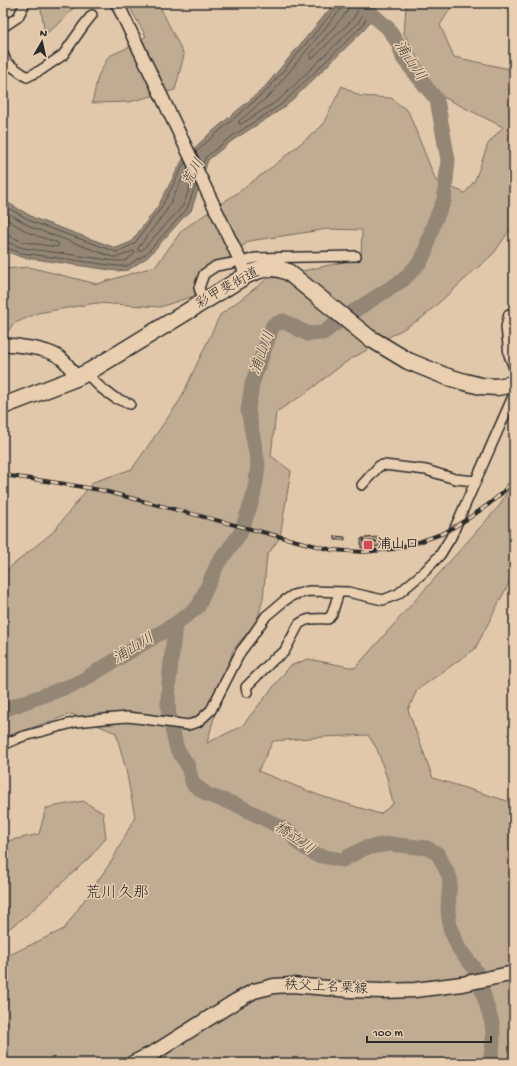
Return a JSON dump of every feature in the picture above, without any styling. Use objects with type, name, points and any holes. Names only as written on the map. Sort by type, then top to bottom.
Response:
[{"type":"highway","name":"彩甲斐街道","points":[[3,406],[81,376],[204,301],[247,267],[281,269],[288,272],[368,337],[408,361],[464,382],[481,386],[497,387],[514,384]]},
{"type":"main road","name":"秩父上名栗線","points":[[133,1063],[157,1051],[254,991],[274,986],[292,984],[351,990],[415,990],[462,984],[514,973]]},
{"type":"street","points":[[3,27],[18,17],[25,3]]},
{"type":"street","points":[[117,3],[224,227],[247,267],[255,258],[356,256]]},
{"type":"street","points":[[3,54],[7,63],[27,77],[41,70],[63,55],[92,15]]},
{"type":"street","points":[[204,301],[199,288],[204,274],[216,266],[233,263]]},
{"type":"street","points":[[508,314],[506,327],[509,355],[514,368]]},
{"type":"street","points":[[3,344],[46,351],[55,354],[63,359],[81,376],[115,398],[130,404]]},
{"type":"street","points":[[3,745],[22,737],[76,722],[120,718],[145,719],[188,725],[198,722],[211,710],[241,651],[266,616],[293,595],[309,590],[348,592],[383,600],[398,594],[424,572],[440,555],[451,537],[514,394]]},
{"type":"street","points":[[362,485],[379,466],[384,465],[426,470],[455,479],[476,482]]},
{"type":"street","points":[[247,692],[246,687],[250,682],[274,659],[284,652],[299,624],[310,619],[328,618],[332,614],[339,592]]},
{"type":"shaded area","points":[[40,3],[78,3],[60,23],[45,34]]},
{"type":"shaded area","points":[[127,3],[158,3],[184,55],[175,90],[129,102],[92,103],[98,76],[109,56],[127,48],[146,36]]},
{"type":"shaded area","points":[[408,3],[454,3],[440,25],[454,57],[514,70],[514,224],[494,253],[422,318],[346,362],[303,395],[276,412],[271,456],[291,471],[280,537],[267,556],[263,599],[257,621],[233,650],[207,743],[242,726],[290,666],[308,659],[355,668],[500,505],[514,478],[514,573],[475,649],[417,690],[408,710],[433,778],[514,803],[514,1063],[3,1063],[3,958],[64,929],[113,859],[135,817],[126,770],[116,733],[71,714],[3,738],[3,573],[53,532],[93,482],[132,469],[180,400],[220,315],[267,279],[361,258],[362,230],[328,229],[249,241],[199,283],[194,296],[160,307],[96,303],[38,313],[13,324],[3,339],[3,269],[29,267],[97,284],[156,266],[182,230],[237,193],[272,167],[322,126],[342,86],[360,96],[391,98],[408,111],[436,181],[465,193],[475,180],[488,144],[503,127],[437,94],[404,34],[406,6]],"holes":[[[368,735],[377,749],[387,778],[393,804],[380,814],[318,795],[258,771],[273,741]]]},
{"type":"shaded area","points":[[83,801],[103,813],[106,838],[90,857],[26,916],[3,933],[3,842],[39,834],[46,808]]},
{"type":"water","name":"荒川","points":[[335,3],[379,3],[366,28],[285,107],[233,140],[208,160],[191,211],[148,257],[128,270],[117,271],[21,257],[3,250],[3,200],[36,219],[116,248],[131,242],[158,206],[183,159],[207,136],[263,89]]},
{"type":"building","points":[[335,536],[345,537],[345,540],[335,540]]},
{"type":"building","points":[[380,537],[381,541],[364,543],[363,538]]},
{"type":"building","points":[[363,538],[364,543],[381,541],[381,546],[361,548],[361,539]]},
{"type":"waterway","name":"浦山川","points":[[3,710],[78,683],[175,624],[198,607],[218,563],[240,534],[252,501],[258,464],[248,410],[252,384],[273,325],[283,321],[308,334],[323,333],[346,316],[403,280],[421,261],[434,223],[444,200],[448,160],[437,100],[403,58],[398,43],[388,28],[364,5]]},
{"type":"waterway","name":"橋立川","points":[[175,624],[169,682],[169,717],[177,749],[187,764],[193,784],[208,795],[237,805],[291,833],[298,843],[316,855],[342,860],[365,848],[389,844],[427,848],[438,854],[450,878],[448,909],[450,928],[459,949],[477,973],[492,1023],[493,1043],[490,1063]]},
{"type":"railway","points":[[3,475],[100,490],[332,550],[364,552],[393,549],[444,533],[489,504],[502,493],[514,479]]},
{"type":"place","name":"浦山口","points":[[368,545]]},
{"type":"district","name":"荒川久那","points":[[117,894]]}]
